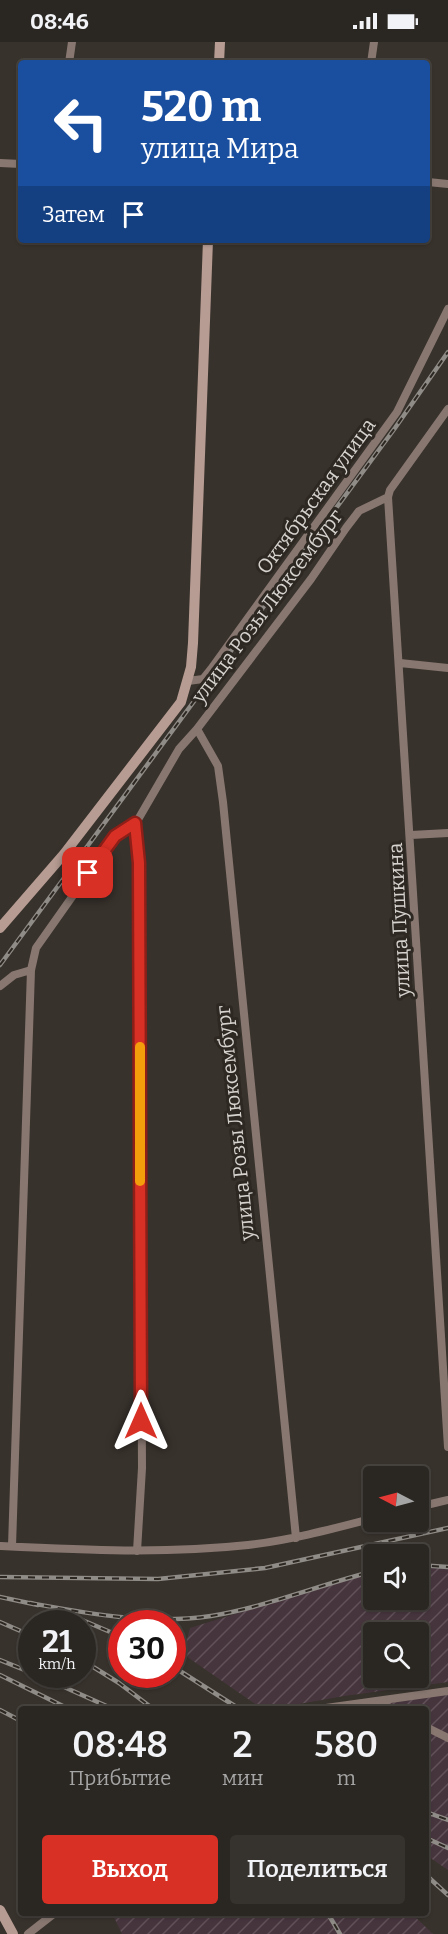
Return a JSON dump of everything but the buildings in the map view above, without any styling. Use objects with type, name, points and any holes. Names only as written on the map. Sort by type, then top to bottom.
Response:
[{"type":"main road","points":[[219,60],[220,42]]},
{"type":"main road","name":"улица Розы Люксембург","points":[[0,928],[64,854],[181,702],[188,681],[193,643],[208,243]]},
{"type":"main road","points":[[0,1910],[13,1934]]},
{"type":"street","points":[[69,60],[72,42]]},
{"type":"street","points":[[371,60],[374,42]]},
{"type":"street","points":[[0,163],[18,164]]},
{"type":"street","points":[[430,182],[448,184]]},
{"type":"street","name":"Октябрьская улица","points":[[188,681],[203,679],[211,669],[397,412],[448,309]]},
{"type":"street","points":[[388,497],[390,490],[448,410]]},
{"type":"street","name":"улица Пушкина","points":[[388,497],[448,1447]]},
{"type":"street","name":"улица Розы Люксембург","points":[[296,1538],[223,801],[218,766],[197,729],[359,512],[388,497]]},
{"type":"street","points":[[400,663],[448,668]]},
{"type":"street","points":[[12,1546],[31,970],[36,948],[115,836],[135,823],[179,749],[197,729]]},
{"type":"street","points":[[135,823],[139,863],[141,1444],[137,1551]]},
{"type":"street","points":[[411,835],[448,833]]},
{"type":"street","points":[[0,986],[14,975],[31,970]]},
{"type":"street","points":[[429,1504],[448,1500]]},
{"type":"street","points":[[0,1546],[137,1551],[247,1545],[296,1538],[363,1521]]},
{"type":"street","points":[[344,1706],[448,1691]]},
{"type":"street","points":[[379,1702],[387,1706]]},
{"type":"street","points":[[429,1728],[448,1738]]},
{"type":"street","points":[[28,1934],[51,1916]]},
{"type":"shaded area","points":[[429,1566],[448,1568],[448,1682],[429,1685],[429,1622],[363,1622],[363,1688],[403,1688],[344,1696],[296,1706],[258,1706],[186,1656],[186,1643],[190,1628],[363,1576],[363,1610],[429,1610]]},
{"type":"shaded area","points":[[448,1694],[448,1870],[429,1857],[429,1706],[369,1706]]},
{"type":"shaded area","points":[[113,1916],[414,1916],[433,1934],[122,1934]]},
{"type":"railway","points":[[0,965],[395,428],[448,352]]},
{"type":"railway","points":[[0,1577],[158,1579],[265,1568],[448,1528]]},
{"type":"railway","points":[[429,1566],[448,1567]]},
{"type":"railway","points":[[30,1603],[120,1617],[188,1618],[211,1616],[252,1607],[363,1574]]},
{"type":"railway","points":[[0,1597],[38,1605]]},
{"type":"railway","points":[[0,1622],[18,1630]]},
{"type":"railway","points":[[96,1626],[108,1631]]},
{"type":"railway","points":[[0,1660],[18,1667]]},
{"type":"railway","points":[[96,1669],[149,1706]]},
{"type":"railway","points":[[0,1675],[63,1706]]},
{"type":"railway","points":[[186,1675],[235,1706]]},
{"type":"railway","points":[[66,1688],[107,1706]]},
{"type":"railway","points":[[0,1710],[18,1719]]},
{"type":"railway","points":[[429,1813],[448,1820]]},
{"type":"railway","points":[[429,1839],[448,1848]]},
{"type":"railway","points":[[429,1878],[448,1895]]},
{"type":"railway","points":[[329,1916],[340,1934]]},
{"type":"slow traffic","points":[[140,1047],[140,1181]]},
{"type":"route","points":[[88,873],[115,836],[135,823],[139,863],[141,1421]]}]
